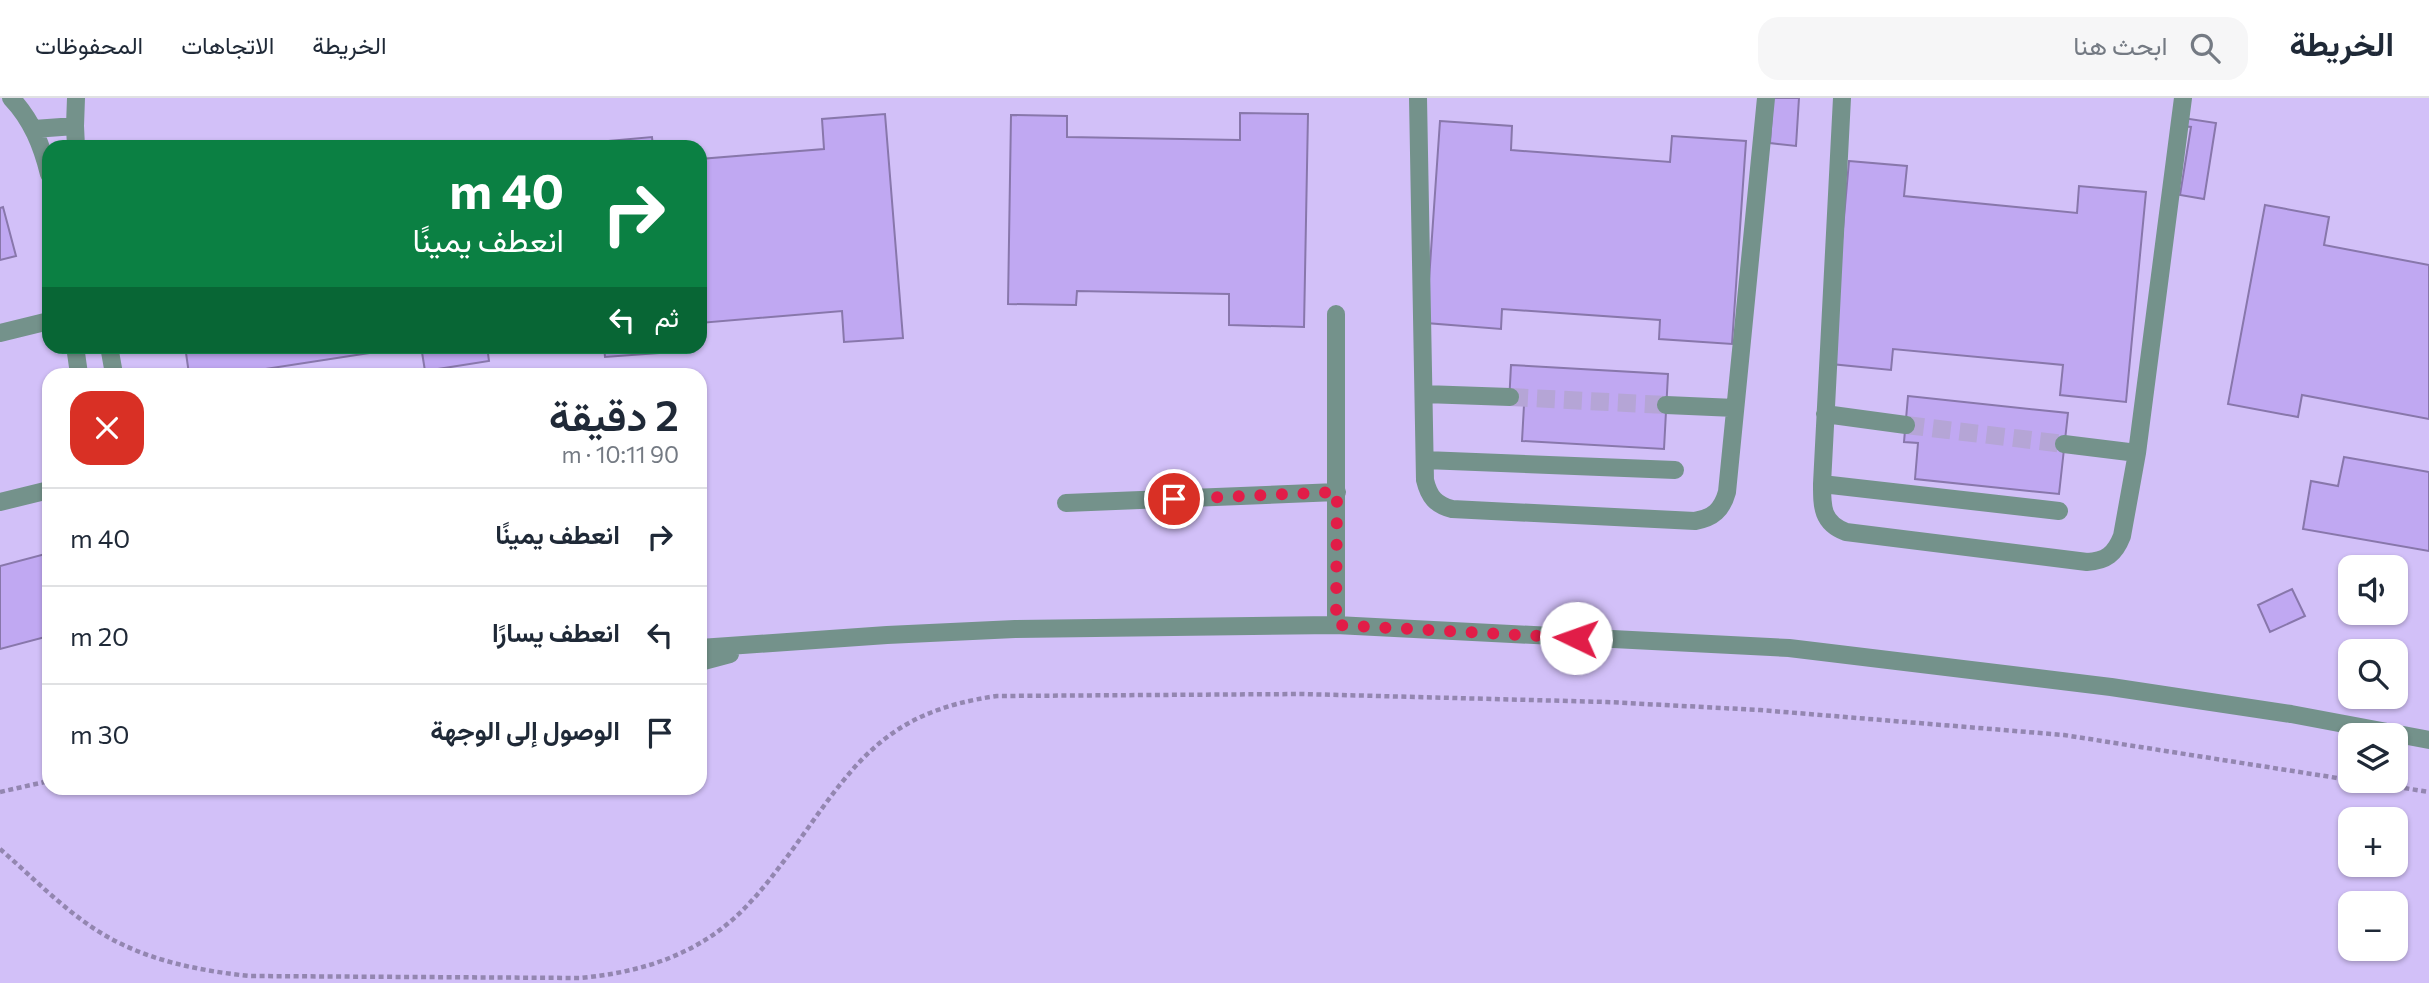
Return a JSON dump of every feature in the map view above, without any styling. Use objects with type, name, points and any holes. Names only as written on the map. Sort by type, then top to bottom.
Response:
[{"type":"street","points":[[12,98],[34,129],[42,148]]},
{"type":"street","points":[[76,98],[76,140]]},
{"type":"street","points":[[1418,98],[1425,460],[1428,491],[1433,500],[1442,507],[1452,509],[1695,521],[1707,519],[1717,512],[1724,503],[1727,492],[1766,98]]},
{"type":"street","points":[[1842,98],[1822,484],[1823,511],[1828,521],[1846,532],[2087,562],[2110,556],[2118,547],[2122,536],[2137,453],[2183,98]]},
{"type":"street","points":[[34,129],[75,126]]},
{"type":"street","points":[[1336,314],[1336,625]]},
{"type":"street","points":[[0,333],[42,323]]},
{"type":"street","points":[[1424,394],[1510,397]]},
{"type":"street","points":[[1666,405],[1735,408]]},
{"type":"street","points":[[1825,414],[1906,425]]},
{"type":"street","points":[[2064,444],[2137,453]]},
{"type":"street","points":[[1425,460],[1675,470]]},
{"type":"street","points":[[1822,484],[2059,512]]},
{"type":"street","points":[[0,502],[42,492]]},
{"type":"street","points":[[1066,503],[1337,492]]},
{"type":"street","points":[[707,648],[1015,629],[1336,625],[1789,648],[2111,687],[2291,714],[2429,740]]},
{"type":"street","points":[[707,660],[760,645]]},
{"type":"path","points":[[0,849],[55,899],[89,925],[126,946],[207,972],[249,976],[580,978],[644,968],[703,941],[730,922],[754,899],[867,752],[906,724],[940,708],[997,696],[1316,694],[1580,701],[1759,710],[2064,735],[2338,778]]},
{"type":"path","points":[[0,792],[42,783]]},
{"type":"path","points":[[2408,789],[2429,792]]},
{"type":"building","points":[[1773,98],[1799,98],[1796,146],[1770,143]]},
{"type":"building","points":[[1240,113],[1308,114],[1304,327],[1229,325],[1229,294],[1077,291],[1076,305],[1008,304],[1011,115],[1067,116],[1067,137],[1240,140]]},
{"type":"building","points":[[885,114],[903,338],[844,342],[842,311],[707,322],[707,158],[824,149],[822,119]]},
{"type":"building","points":[[2183,118],[2216,123],[2204,199],[2180,195],[2191,127],[2182,126]]},
{"type":"building","points":[[1440,121],[1512,126],[1511,150],[1670,162],[1672,136],[1746,141],[1732,344],[1659,339],[1660,320],[1502,309],[1501,329],[1426,323]]},
{"type":"building","points":[[652,137],[652,140],[620,140]]},
{"type":"building","points":[[1849,161],[1907,166],[1904,196],[2077,213],[2079,186],[2146,192],[2126,402],[2060,395],[2063,365],[1893,349],[1891,370],[1831,364]]},
{"type":"building","points":[[2265,205],[2329,217],[2324,245],[2429,265],[2429,419],[2302,395],[2298,417],[2228,404]]},
{"type":"building","points":[[3,207],[16,256],[0,260],[0,208]]},
{"type":"building","points":[[186,354],[363,354],[272,368],[188,368]]},
{"type":"building","points":[[422,354],[488,354],[489,361],[444,368],[425,368]]},
{"type":"building","points":[[605,354],[645,354],[605,357]]},
{"type":"building","points":[[1511,365],[1668,374],[1664,449],[1522,441],[1524,405],[1509,404]]},
{"type":"building","points":[[1908,396],[2068,413],[2059,494],[1915,479],[1918,443],[1904,442]]},
{"type":"building","points":[[2344,457],[2429,472],[2429,551],[2303,529],[2311,481],[2338,486]]},
{"type":"building","points":[[42,555],[42,638],[0,649],[0,566]]},
{"type":"building","points":[[2292,589],[2305,616],[2270,632],[2258,605]]},
{"type":"tunnel","points":[[1510,397],[1666,405]]},
{"type":"tunnel","points":[[1906,425],[2064,444]]},
{"type":"route","points":[[1174,499],[1337,492],[1336,625],[1576,638]]}]
